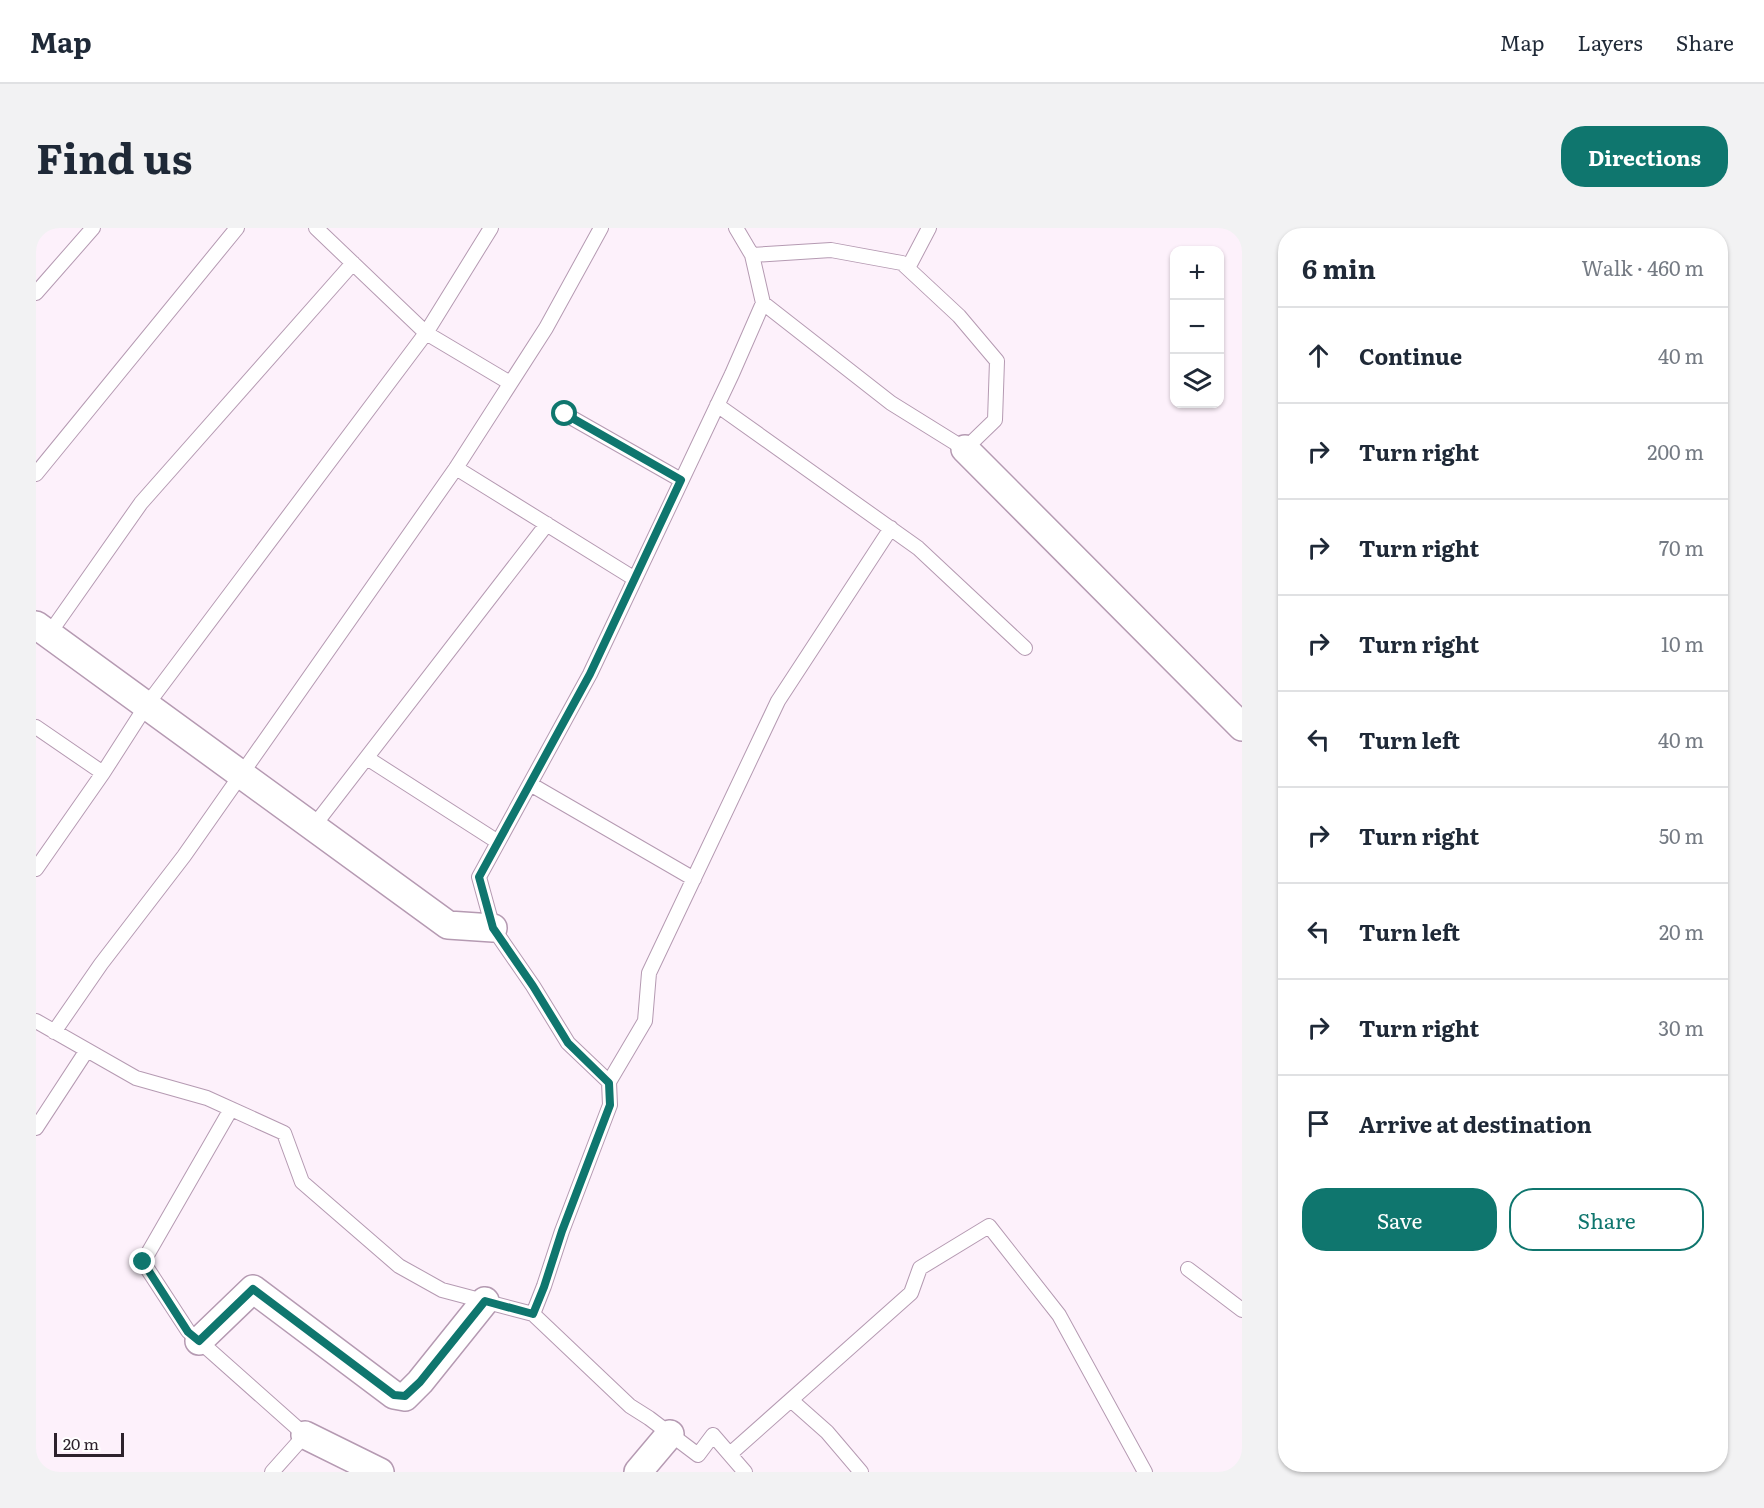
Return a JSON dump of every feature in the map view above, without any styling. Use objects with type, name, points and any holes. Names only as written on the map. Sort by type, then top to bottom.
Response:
[{"type":"street","points":[[965,450],[1242,727]]},
{"type":"street","points":[[42,630],[448,926],[493,928]]},
{"type":"street","points":[[199,1341],[253,1289],[394,1395],[405,1396],[420,1382],[485,1301]]},
{"type":"street","points":[[638,1472],[670,1434]]},
{"type":"street","points":[[305,1435],[380,1472]]},
{"type":"lane","points":[[36,293],[93,228]]},
{"type":"lane","points":[[36,474],[237,228]]},
{"type":"lane","points":[[316,228],[426,333],[510,383]]},
{"type":"lane","points":[[36,869],[103,773],[146,706],[426,333],[491,228]]},
{"type":"lane","points":[[54,1032],[101,964],[184,856],[456,468],[546,328],[601,228]]},
{"type":"lane","points":[[609,1083],[568,1043],[533,986],[493,928],[479,877],[590,674],[763,303],[752,255],[736,228]]},
{"type":"lane","points":[[908,268],[929,228]]},
{"type":"lane","points":[[752,255],[831,250],[902,263],[959,316],[997,361],[995,420],[965,450],[891,403],[763,303]]},
{"type":"lane","points":[[42,630],[141,503],[353,263]]},
{"type":"lane","points":[[717,405],[918,548],[1025,648]]},
{"type":"lane","points":[[565,414],[681,480]]},
{"type":"lane","points":[[456,468],[635,579]]},
{"type":"lane","points":[[313,827],[547,524]]},
{"type":"lane","points":[[533,1314],[610,1105],[609,1083],[645,1021],[649,973],[778,701],[891,528]]},
{"type":"lane","points":[[36,727],[103,773]]},
{"type":"lane","points":[[367,758],[498,842]]},
{"type":"lane","points":[[530,784],[694,879]]},
{"type":"lane","points":[[36,1021],[136,1078],[207,1098],[284,1133],[302,1182],[399,1266],[442,1290],[533,1314],[630,1406],[698,1455],[713,1435],[746,1472]]},
{"type":"lane","points":[[36,1128],[87,1050]]},
{"type":"lane","points":[[231,1109],[143,1262],[188,1332],[305,1435],[272,1472]]},
{"type":"lane","points":[[730,1454],[911,1293],[920,1268],[989,1226],[1059,1315],[1145,1472]]},
{"type":"lane","points":[[1188,1269],[1242,1310]]},
{"type":"lane","points":[[792,1401],[827,1432],[861,1472]]},
{"type":"route","points":[[143,1262],[188,1332],[199,1341],[253,1289],[394,1395],[405,1396],[420,1382],[485,1301],[533,1314],[610,1105],[609,1083],[568,1043],[533,986],[493,928],[479,877],[590,674],[681,480],[565,414]]}]
